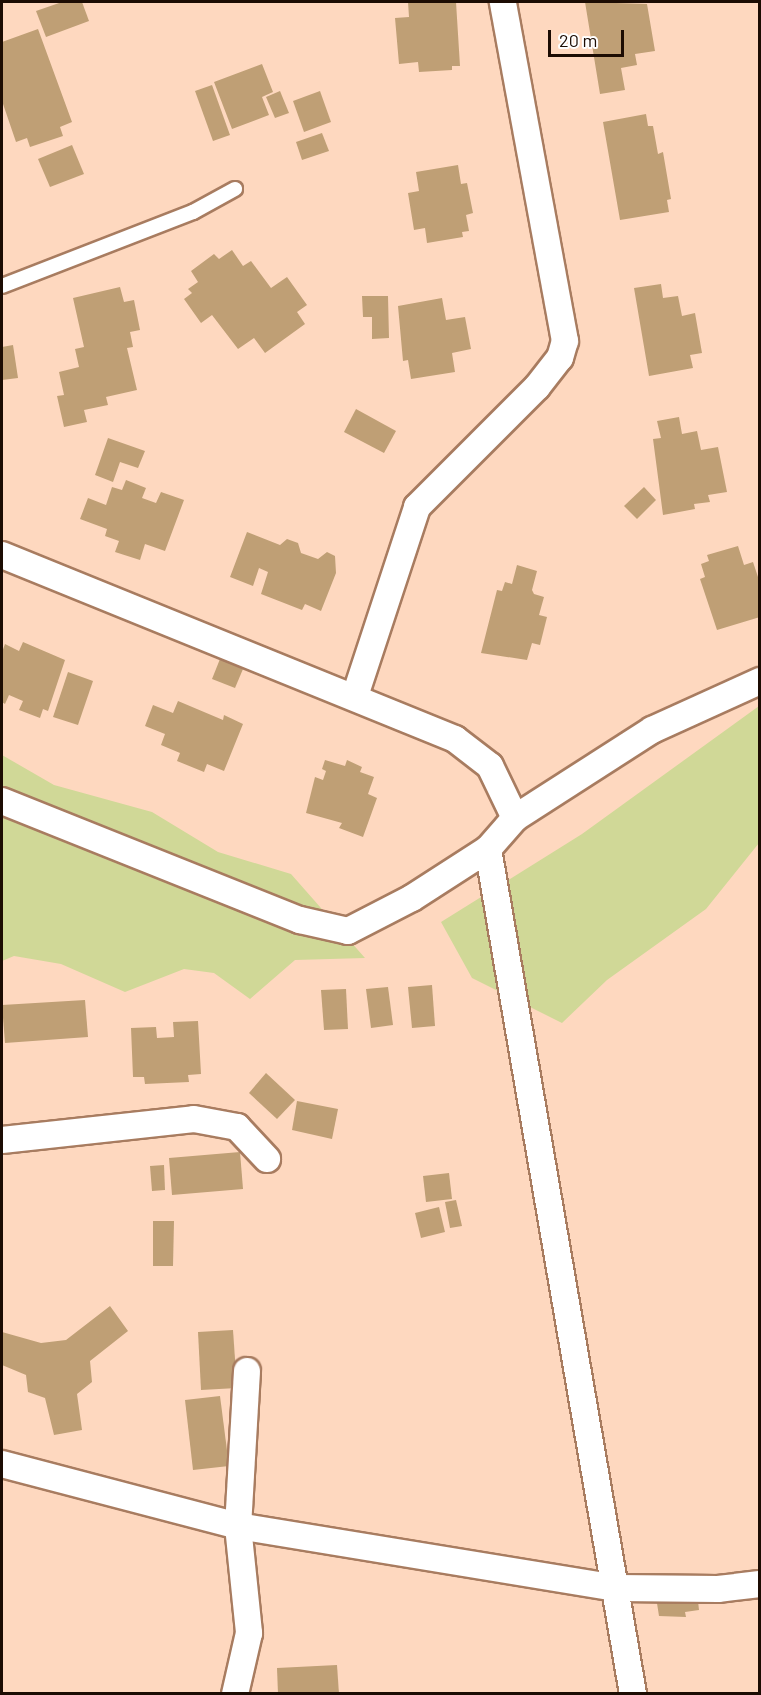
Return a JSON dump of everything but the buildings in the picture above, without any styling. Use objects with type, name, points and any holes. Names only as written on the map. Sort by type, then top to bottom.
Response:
[{"type":"street","points":[[355,696],[417,507],[537,387],[560,358],[565,341],[503,2]]},
{"type":"street","points":[[2,555],[355,696],[455,739],[476,752],[490,766],[515,818]]},
{"type":"street","points":[[2,801],[300,920],[348,931],[412,898],[488,849],[515,818],[676,716],[759,681]]},
{"type":"street","points":[[488,849],[617,1588],[633,1694]]},
{"type":"street","points":[[2,1140],[194,1119],[237,1127],[267,1159]]},
{"type":"street","points":[[235,1694],[249,1633],[238,1526],[247,1371]]},
{"type":"street","points":[[2,1464],[238,1526],[617,1588],[718,1589],[759,1584]]},
{"type":"lane","points":[[2,286],[193,212],[235,189]]},
{"type":"green space","points":[[759,706],[759,843],[706,909],[607,980],[562,1023],[472,978],[441,922],[582,834]]},
{"type":"green space","points":[[2,755],[54,785],[152,812],[218,852],[291,874],[365,958],[295,960],[250,999],[214,973],[184,969],[125,992],[61,964],[14,956],[2,961]]}]
